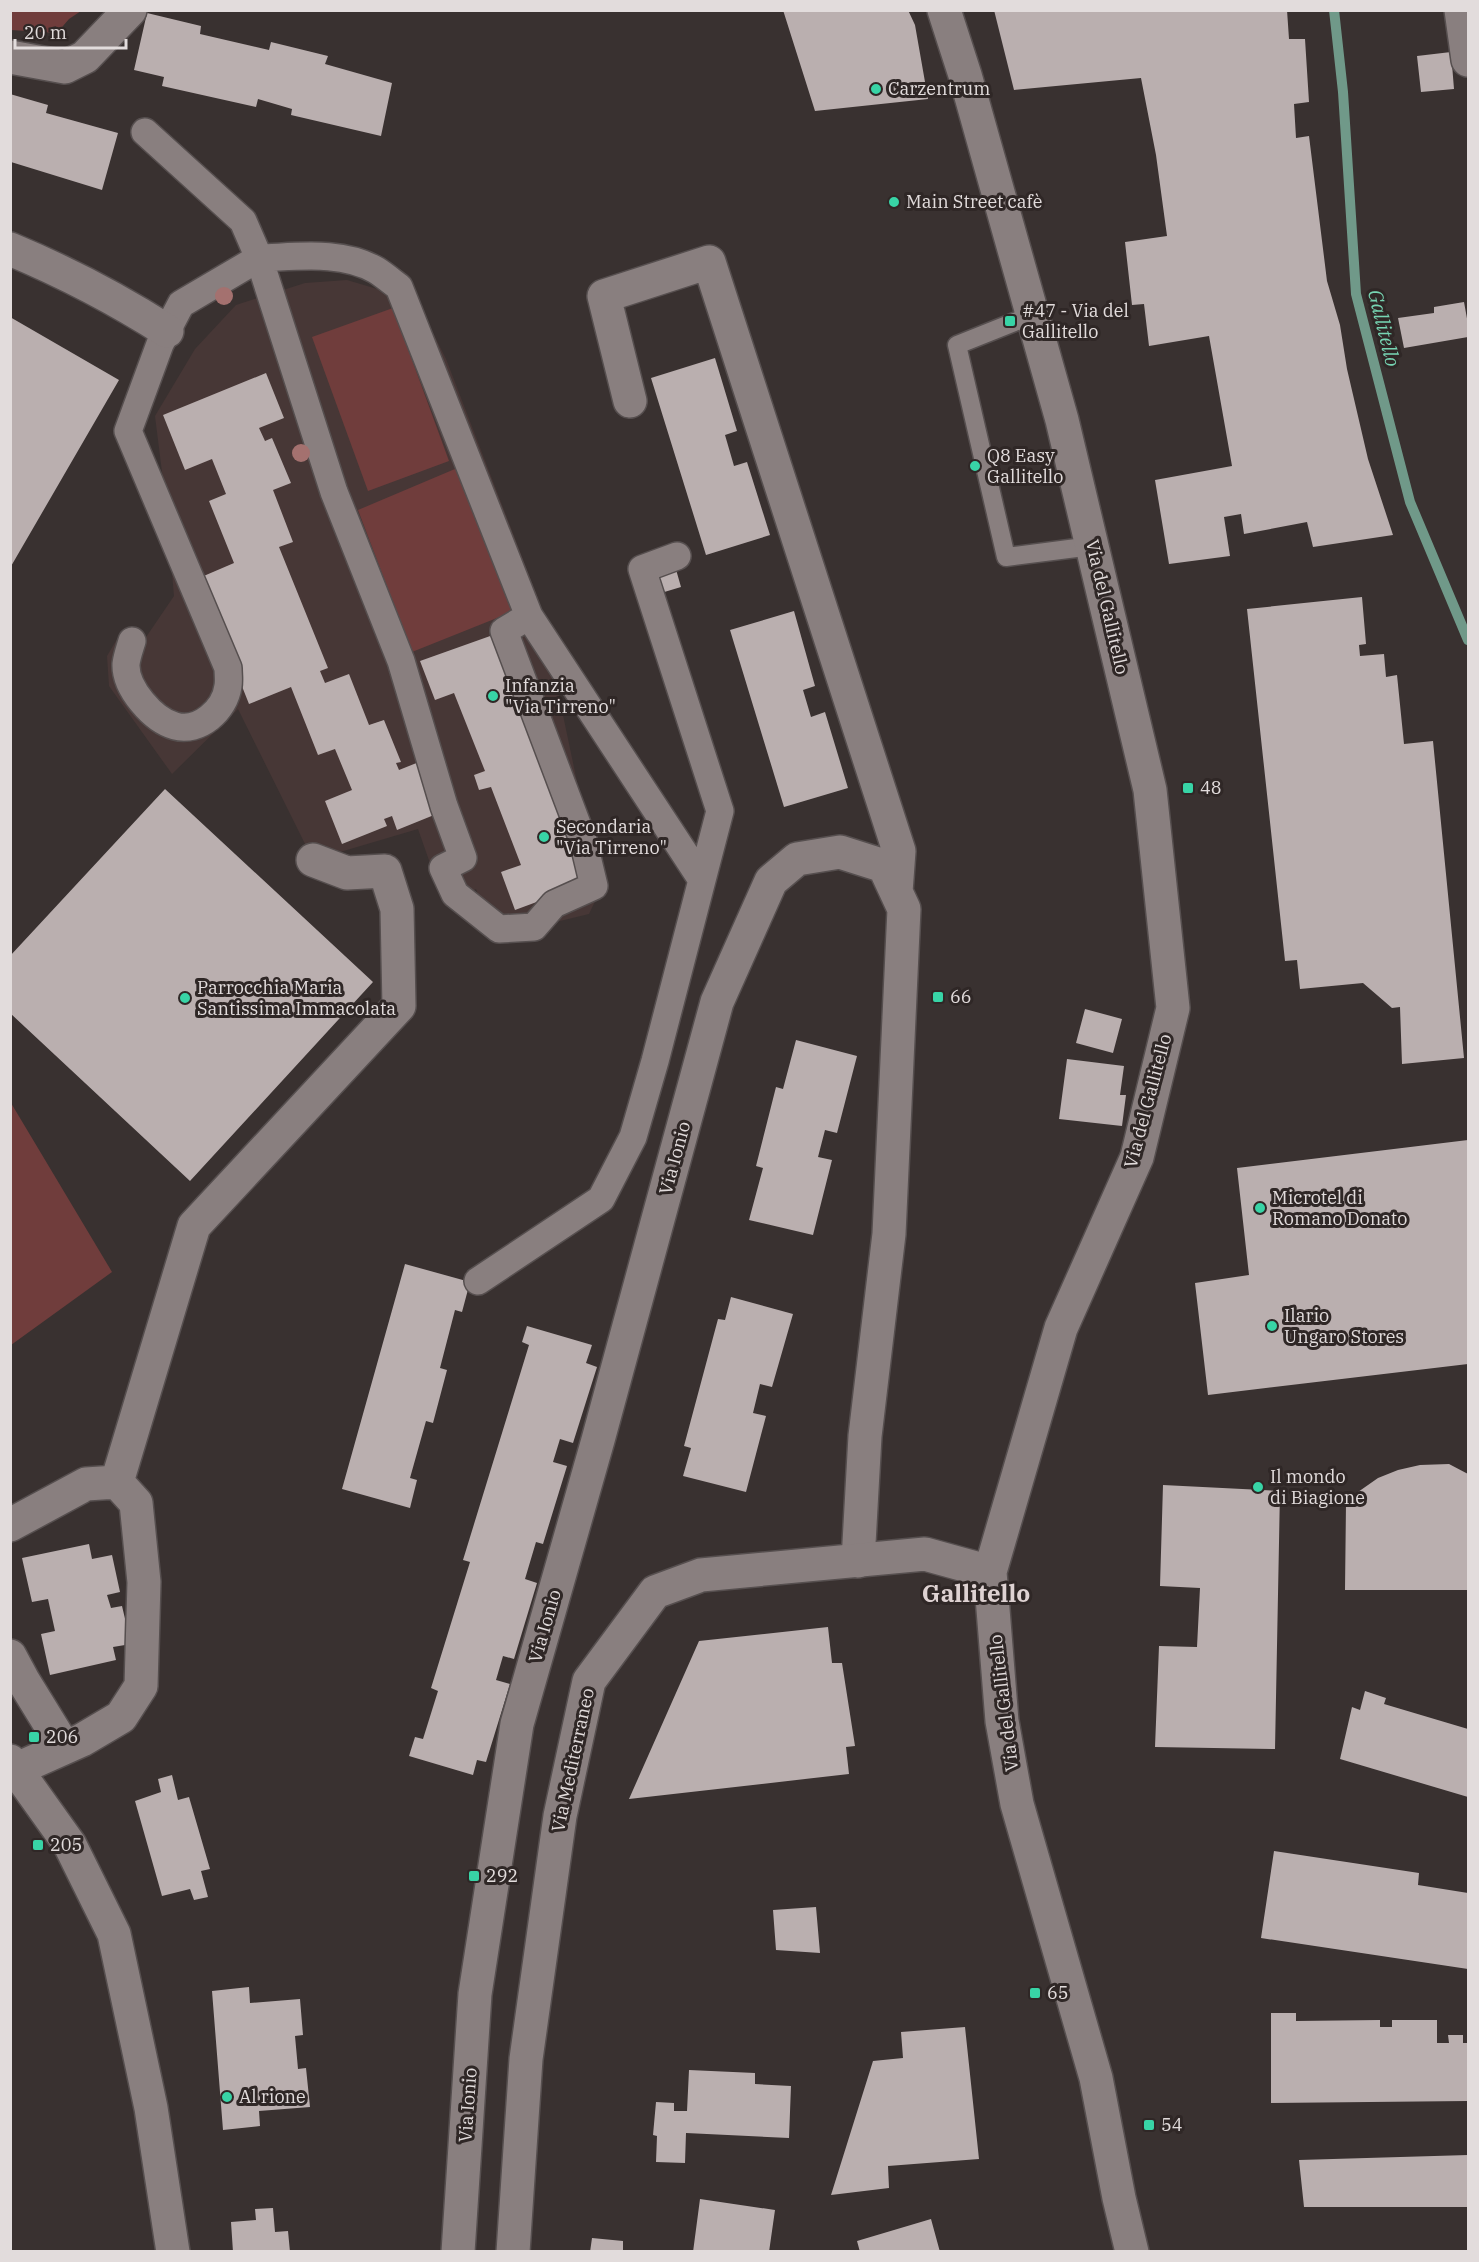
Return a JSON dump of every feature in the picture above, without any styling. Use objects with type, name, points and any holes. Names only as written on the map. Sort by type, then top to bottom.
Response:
[{"type":"street","points":[[10,57],[65,67],[85,57],[130,10]]},
{"type":"street","name":"Via del Gallitello","points":[[944,10],[1062,420],[1150,790],[1173,1008],[1137,1156],[1061,1328],[990,1572],[1002,1721],[1017,1804],[1096,2078],[1132,2252]]},
{"type":"street","points":[[1461,10],[1468,60]]},
{"type":"street","points":[[145,132],[243,221],[259,258],[334,492],[401,661],[444,806],[463,858],[443,868],[455,894],[499,929],[534,927],[554,904],[594,886],[583,840],[504,631],[529,616]]},
{"type":"street","points":[[10,249],[55,268],[129,306],[167,331]]},
{"type":"street","points":[[132,641],[126,665],[134,691],[151,712],[175,726],[195,727],[211,718],[220,706],[228,688],[228,668],[128,431],[159,345],[181,304],[259,258],[318,256],[347,260],[374,269],[399,287],[529,616],[702,880]]},
{"type":"street","points":[[630,401],[604,296],[709,262],[899,851],[896,892]]},
{"type":"street","points":[[478,1281],[601,1199],[633,1137],[655,1061],[720,811],[642,569],[677,555]]},
{"type":"street","name":"Via Ionio","points":[[458,2252],[475,1994],[517,1724],[595,1452],[717,1002],[771,881],[797,859],[840,852],[884,866],[904,909],[889,1234],[865,1436],[858,1561]]},
{"type":"street","points":[[117,1482],[194,1226],[399,1006],[397,909],[385,871],[347,873],[313,860]]},
{"type":"street","points":[[10,1525],[86,1484],[117,1482]]},
{"type":"street","points":[[117,1482],[136,1503],[144,1582],[141,1686],[121,1717],[82,1740],[14,1765],[70,1845],[114,1934],[152,2108],[173,2252]]},
{"type":"street","name":"Via Mediterraneo","points":[[513,2252],[526,2059],[560,1816],[589,1681],[655,1592],[701,1575],[925,1554],[990,1572]]},
{"type":"street","points":[[10,1656],[64,1748]]},
{"type":"lane","points":[[1032,315],[957,345],[1006,557],[1092,546]]},
{"type":"shaded area","points":[[10,11],[81,11],[69,19],[57,33],[11,30]]},
{"type":"shaded area","points":[[347,280],[394,294],[426,319],[446,359],[539,601],[600,891],[589,914],[560,921],[550,919],[493,936],[476,889],[445,906],[418,829],[313,860],[238,709],[172,774],[109,686],[107,656],[120,634],[140,646],[174,596],[155,416],[195,349],[236,305],[305,283]]},
{"type":"shaded area","points":[[393,308],[449,461],[368,491],[312,337]]},
{"type":"shaded area","points":[[462,466],[517,610],[412,652],[358,510]]},
{"type":"shaded area","points":[[11,1103],[112,1272],[10,1345]]},
{"type":"building","points":[[783,10],[908,10],[915,25],[928,99],[815,111]]},
{"type":"building","points":[[994,10],[1287,10],[1289,39],[1305,39],[1309,102],[1294,104],[1296,138],[1309,136],[1327,281],[1340,325],[1347,369],[1368,459],[1393,535],[1313,547],[1307,522],[1244,534],[1241,514],[1224,517],[1230,556],[1169,564],[1155,480],[1232,466],[1209,336],[1149,346],[1144,304],[1132,305],[1125,242],[1167,236],[1156,155],[1141,78],[1014,90]]},
{"type":"building","points":[[147,13],[201,26],[200,34],[269,50],[271,42],[328,56],[325,64],[392,83],[381,136],[291,115],[292,109],[258,99],[256,107],[162,86],[164,77],[134,70]]},
{"type":"building","points":[[1451,52],[1454,89],[1421,92],[1417,56]]},
{"type":"building","points":[[10,94],[48,105],[46,113],[118,133],[102,190],[11,162]]},
{"type":"building","points":[[1464,302],[1468,337],[1404,348],[1398,318],[1434,313],[1434,307]]},
{"type":"building","points":[[10,317],[119,380],[10,568]]},
{"type":"building","points":[[715,358],[737,431],[725,435],[734,466],[747,462],[770,535],[706,555],[651,378]]},
{"type":"building","points":[[266,373],[284,418],[259,428],[265,441],[272,438],[291,483],[273,490],[293,542],[279,547],[328,668],[320,671],[325,683],[349,674],[369,725],[384,720],[401,762],[396,763],[399,770],[419,762],[439,813],[397,830],[392,816],[384,819],[387,826],[342,844],[325,801],[352,790],[335,749],[318,755],[291,687],[249,704],[199,578],[234,563],[209,501],[226,494],[212,459],[185,470],[163,415]]},
{"type":"building","points":[[675,566],[681,587],[661,593],[656,571]]},
{"type":"building","points":[[1362,597],[1366,644],[1359,645],[1360,656],[1384,654],[1386,677],[1397,675],[1404,744],[1433,741],[1464,1058],[1402,1064],[1400,1007],[1392,1008],[1363,983],[1300,989],[1297,960],[1285,961],[1247,609]]},
{"type":"building","points":[[794,611],[815,686],[803,690],[811,717],[825,712],[848,788],[784,807],[730,630]]},
{"type":"building","points":[[493,635],[588,883],[515,910],[501,872],[521,865],[491,787],[479,790],[474,775],[485,771],[454,693],[435,700],[420,661]]},
{"type":"building","name":"Parrocchia Maria Santissima Immacolata","points":[[165,789],[373,982],[190,1181],[10,1013],[10,956]]},
{"type":"building","points":[[1085,1009],[1122,1019],[1113,1053],[1076,1043]]},
{"type":"building","points":[[796,1040],[857,1056],[837,1133],[825,1130],[818,1157],[832,1160],[813,1235],[749,1220],[763,1168],[756,1166],[776,1087],[783,1089]]},
{"type":"building","points":[[1067,1059],[1124,1066],[1120,1095],[1126,1095],[1122,1126],[1059,1119]]},
{"type":"building","points":[[1468,1140],[1468,1364],[1208,1395],[1195,1283],[1249,1275],[1237,1168]]},
{"type":"building","points":[[405,1264],[470,1282],[462,1312],[455,1310],[440,1368],[447,1370],[433,1423],[426,1421],[410,1478],[417,1480],[410,1508],[342,1489]]},
{"type":"building","points":[[731,1297],[793,1314],[772,1387],[760,1384],[753,1413],[766,1416],[746,1492],[683,1476],[691,1448],[684,1446],[718,1319],[725,1320]]},
{"type":"building","points":[[527,1326],[592,1345],[586,1363],[597,1367],[573,1443],[560,1439],[553,1462],[567,1466],[543,1544],[536,1542],[525,1579],[537,1583],[514,1659],[503,1656],[496,1680],[510,1684],[486,1762],[477,1760],[473,1775],[409,1756],[415,1737],[423,1739],[438,1691],[431,1688],[470,1562],[463,1560],[529,1345],[522,1342]]},
{"type":"building","points":[[1449,1464],[1468,1474],[1468,1590],[1345,1590],[1346,1503],[1378,1478],[1398,1470],[1420,1465]]},
{"type":"building","points":[[1163,1485],[1280,1491],[1275,1749],[1155,1747],[1159,1646],[1197,1647],[1200,1588],[1160,1586]]},
{"type":"building","points":[[89,1544],[92,1559],[112,1555],[120,1592],[107,1595],[111,1608],[122,1606],[131,1644],[113,1647],[116,1660],[50,1675],[41,1634],[55,1631],[48,1599],[32,1602],[22,1558]]},
{"type":"building","points":[[828,1627],[832,1663],[842,1663],[855,1746],[846,1747],[849,1774],[629,1799],[699,1641]]},
{"type":"building","points":[[1365,1691],[1386,1698],[1384,1704],[1468,1729],[1468,1797],[1340,1759],[1352,1707],[1360,1710]]},
{"type":"building","points":[[172,1775],[178,1800],[189,1797],[210,1869],[201,1871],[208,1897],[194,1900],[190,1889],[162,1896],[135,1801],[161,1792],[158,1779]]},
{"type":"building","points":[[1274,1851],[1419,1873],[1418,1885],[1468,1893],[1468,1969],[1261,1938]]},
{"type":"building","points":[[816,1907],[820,1953],[776,1950],[773,1910]]},
{"type":"building","points":[[249,1987],[250,2003],[300,1999],[303,2035],[295,2036],[298,2069],[306,2068],[310,2107],[259,2111],[260,2126],[223,2130],[212,1991]]},
{"type":"building","points":[[1271,2013],[1296,2013],[1296,2021],[1380,2020],[1380,2027],[1392,2027],[1392,2020],[1437,2020],[1437,2043],[1449,2043],[1448,2035],[1463,2035],[1463,2043],[1468,2043],[1468,2101],[1271,2103]]},
{"type":"building","points":[[965,2027],[979,2159],[888,2166],[889,2188],[831,2195],[873,2061],[903,2058],[901,2032]]},
{"type":"building","points":[[689,2070],[755,2073],[755,2084],[791,2086],[789,2138],[686,2133],[685,2163],[656,2162],[657,2136],[653,2135],[656,2102],[674,2103],[674,2111],[687,2111]]},
{"type":"building","points":[[1468,2155],[1468,2207],[1304,2207],[1299,2160]]},
{"type":"building","points":[[700,2199],[775,2210],[769,2252],[693,2252]]},
{"type":"building","points":[[273,2208],[275,2232],[288,2231],[290,2252],[233,2252],[231,2222],[256,2220],[255,2209]]},
{"type":"building","points":[[931,2219],[940,2252],[860,2252],[857,2241]]},
{"type":"building","points":[[592,2238],[623,2241],[623,2252],[590,2252]]},
{"type":"waterway","name":"Gallitello","points":[[1334,10],[1343,92],[1356,294],[1410,502],[1468,640]]},
{"type":"place","name":"Carzentrum","points":[[876,89]]},
{"type":"place","name":"Main Street cafè","points":[[894,202]]},
{"type":"place","name":"#47 - Via del Gallitello","points":[[1010,321]]},
{"type":"place","name":"Q8 Easy Gallitello","points":[[975,466]]},
{"type":"place","name":"Infanzia \"Via Tirreno\"","points":[[493,696]]},
{"type":"place","name":"48","points":[[1188,788]]},
{"type":"place","name":"Secondaria \"Via Tirreno\"","points":[[544,837]]},
{"type":"place","name":"66","points":[[938,997]]},
{"type":"place","name":"Parrocchia Maria Santissima Immacolata","points":[[185,998]]},
{"type":"place","name":"Microtel di Romano Donato","points":[[1260,1208]]},
{"type":"place","name":"Ilario Ungaro Stores","points":[[1272,1326]]},
{"type":"place","name":"Il mondo di Biagione","points":[[1258,1487]]},
{"type":"place","name":"206","points":[[34,1737]]},
{"type":"place","name":"205","points":[[38,1845]]},
{"type":"place","name":"292","points":[[474,1876]]},
{"type":"place","name":"65","points":[[1035,1993]]},
{"type":"place","name":"Al rione","points":[[227,2097]]},
{"type":"place","name":"54","points":[[1149,2125]]},
{"type":"district","name":"Gallitello","points":[[976,1594]]}]
